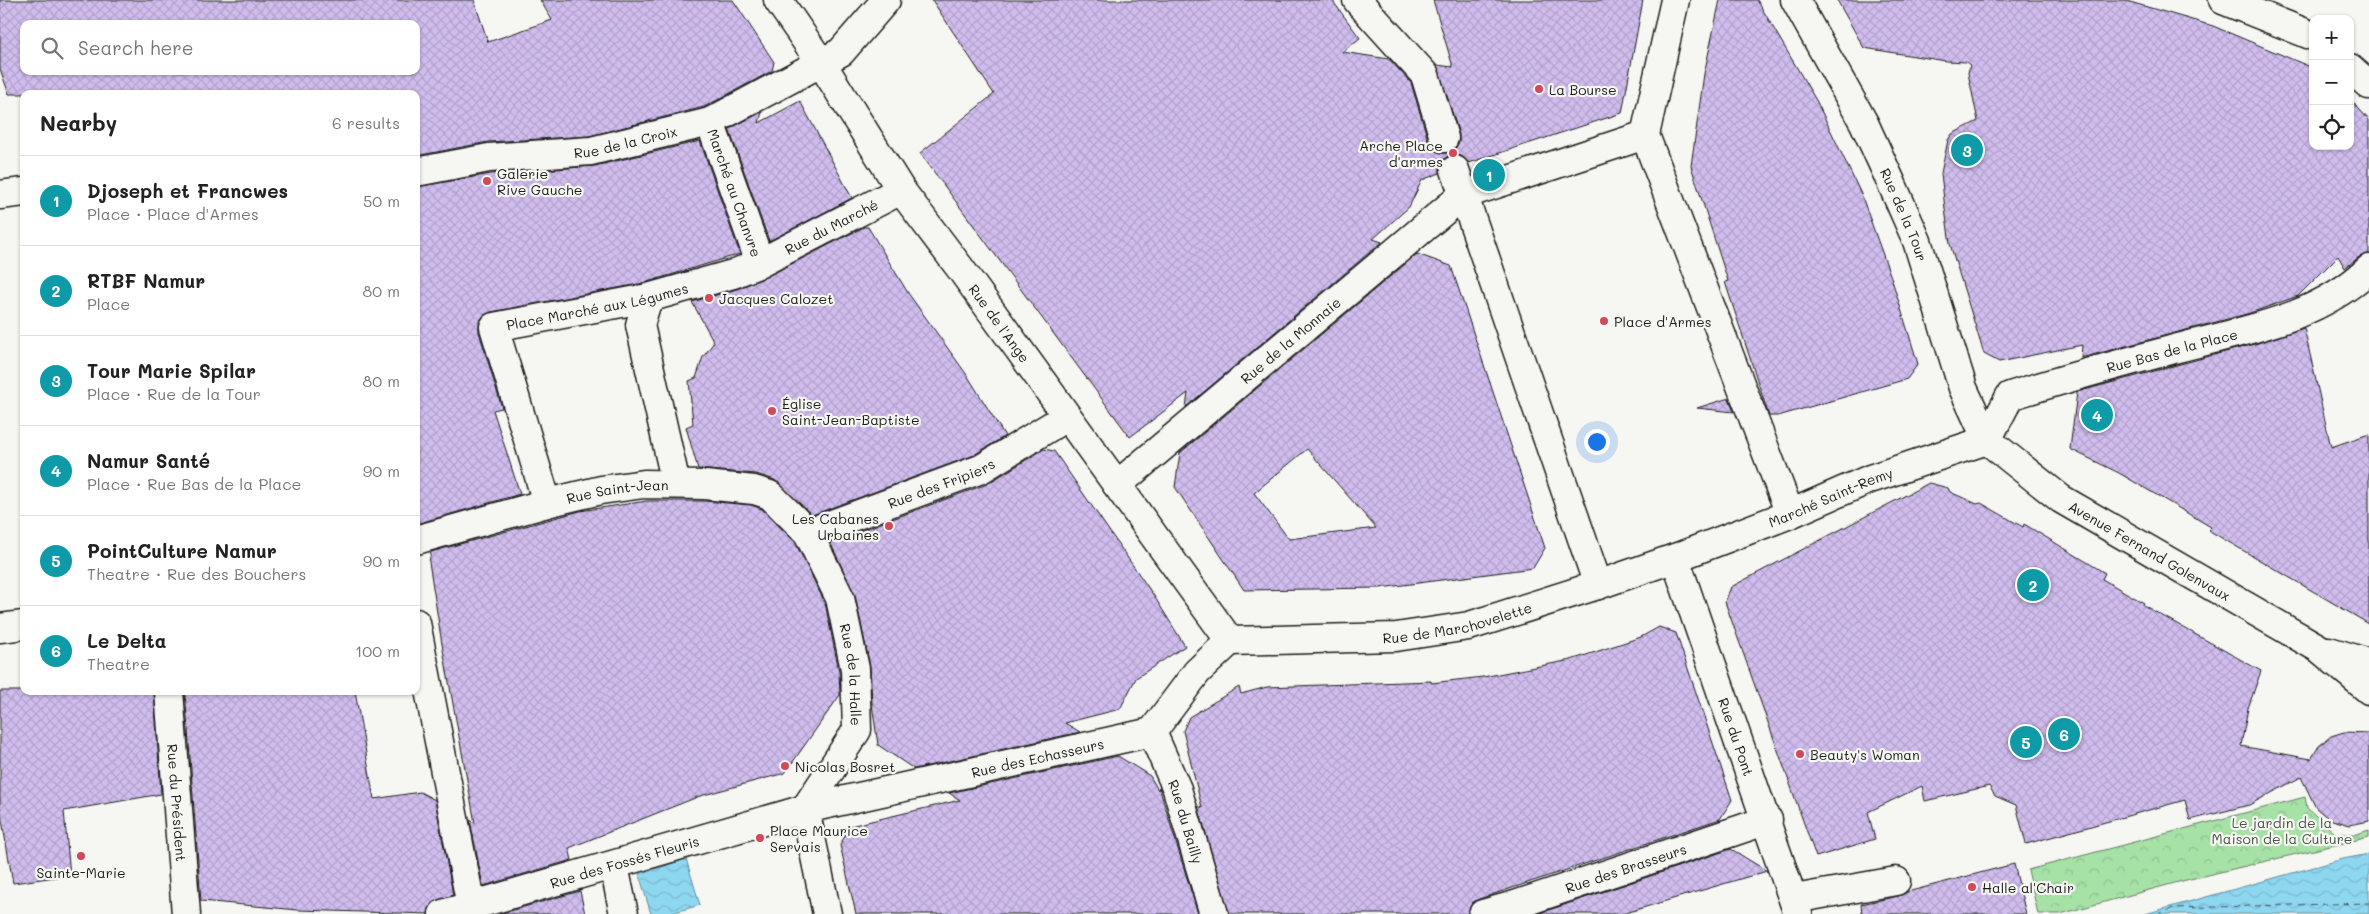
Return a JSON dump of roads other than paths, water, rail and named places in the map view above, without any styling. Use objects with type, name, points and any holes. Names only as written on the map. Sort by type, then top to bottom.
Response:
[{"type":"street","name":"Rue de l'Ange","points":[[778,0],[904,177],[960,268],[1230,641]]},
{"type":"street","name":"Rue de la Croix","points":[[420,171],[489,158],[591,151],[710,122],[822,64],[841,52],[886,0]]},
{"type":"street","points":[[1357,0],[1425,75],[1444,138]]},
{"type":"street","points":[[1675,0],[1647,128],[1790,514]]},
{"type":"street","name":"Rue de la Tour","points":[[1795,0],[1864,123],[1917,241],[1963,388],[1987,440]]},
{"type":"street","points":[[2223,0],[2309,34]]},
{"type":"street","points":[[2354,72],[2369,85]]},
{"type":"street","name":"Marché au Chanvre","points":[[710,122],[760,263]]},
{"type":"street","points":[[1598,585],[1459,182],[1647,128]]},
{"type":"street","name":"Rue du Marché","points":[[760,263],[904,177]]},
{"type":"street","name":"Rue de la Monnaie","points":[[1117,485],[1459,182]]},
{"type":"street","points":[[0,195],[20,192]]},
{"type":"street","name":"Place Marché aux Légumes","points":[[547,503],[494,327],[648,298],[733,274],[760,263]]},
{"type":"street","name":"Rue Bas de la Place","points":[[1987,440],[2010,396],[2056,381],[2286,319],[2332,298],[2369,269]]},
{"type":"street","points":[[648,298],[640,324],[676,484]]},
{"type":"street","name":"Rue des Fripiers","points":[[808,533],[981,469],[1066,416]]},
{"type":"street","name":"Marché Saint-Remy","points":[[1675,558],[1790,514],[1870,479],[1987,440]]},
{"type":"street","name":"Avenue Fernand Golenvaux","points":[[1987,440],[2061,500],[2320,649],[2369,690]]},
{"type":"street","name":"Rue Saint-Jean","points":[[420,539],[547,503],[601,490],[644,484],[676,484],[754,490],[770,495],[808,533]]},
{"type":"street","name":"Rue de la Halle","points":[[805,810],[857,730],[855,669],[840,598],[808,533]]},
{"type":"street","name":"Rue de Marchovelette","points":[[1230,641],[1396,637],[1469,626],[1598,585],[1675,558]]},
{"type":"street","name":"Rue du Pont","points":[[1675,558],[1768,820],[1796,906]]},
{"type":"street","points":[[0,628],[20,626]]},
{"type":"street","points":[[1152,732],[1197,672],[1230,641]]},
{"type":"street","points":[[420,644],[471,906]]},
{"type":"street","name":"Avenue Fernand Golenvaux","points":[[2320,649],[2369,663]]},
{"type":"street","name":"Rue du Président","points":[[169,695],[186,914]]},
{"type":"street","name":"Rue des Echasseurs","points":[[805,810],[1152,732]]},
{"type":"street","name":"Rue du Bailly","points":[[1152,732],[1177,789],[1214,914]]},
{"type":"street","points":[[805,810],[827,914]]},
{"type":"street","name":"Rue des Fossés Fleuris","points":[[443,914],[805,810]]},
{"type":"street","name":"Rue des Brasseurs","points":[[1483,914],[1516,905],[1768,820]]},
{"type":"street","points":[[614,866],[624,914]]},
{"type":"street","points":[[1796,906],[1896,881]]},
{"type":"water","points":[[2369,854],[2369,914],[2145,914],[2343,859]]},
{"type":"water","points":[[686,859],[700,905],[668,914],[651,914],[639,874]]},
{"type":"place","name":"La Bourse","points":[[1539,89]]},
{"type":"place","name":"Tour Marie Spilar","points":[[1967,150]]},
{"type":"place","name":"Arche Place d'armes","points":[[1453,153]]},
{"type":"place","name":"Djoseph et Francwes","points":[[1489,175]]},
{"type":"place","name":"Galerie Rive Gauche","points":[[487,181]]},
{"type":"place","name":"Jacques Calozet","points":[[709,298]]},
{"type":"place","name":"Place d'Armes","points":[[1604,321]]},
{"type":"place","name":"Église Saint-Jean-Baptiste","points":[[772,411]]},
{"type":"place","name":"Namur Santé","points":[[2097,415]]},
{"type":"place","name":"Les Cabanes Urbaines","points":[[889,526]]},
{"type":"place","name":"RTBF Namur","points":[[2033,585]]},
{"type":"place","name":"Le Delta","points":[[2064,734]]},
{"type":"place","name":"PointCulture Namur","points":[[2026,742]]},
{"type":"place","name":"Beauty's Woman","points":[[1800,754]]},
{"type":"place","name":"Nicolas Bosret","points":[[785,766]]},
{"type":"place","name":"Place Maurice Servais","points":[[760,838]]},
{"type":"place","name":"Sainte-Marie","points":[[81,856]]},
{"type":"place","name":"Halle al'Chair","points":[[1972,887]]},
{"type":"park label","name":"Le jardin de la Maison de la Culture","points":[[2282,830]]}]
